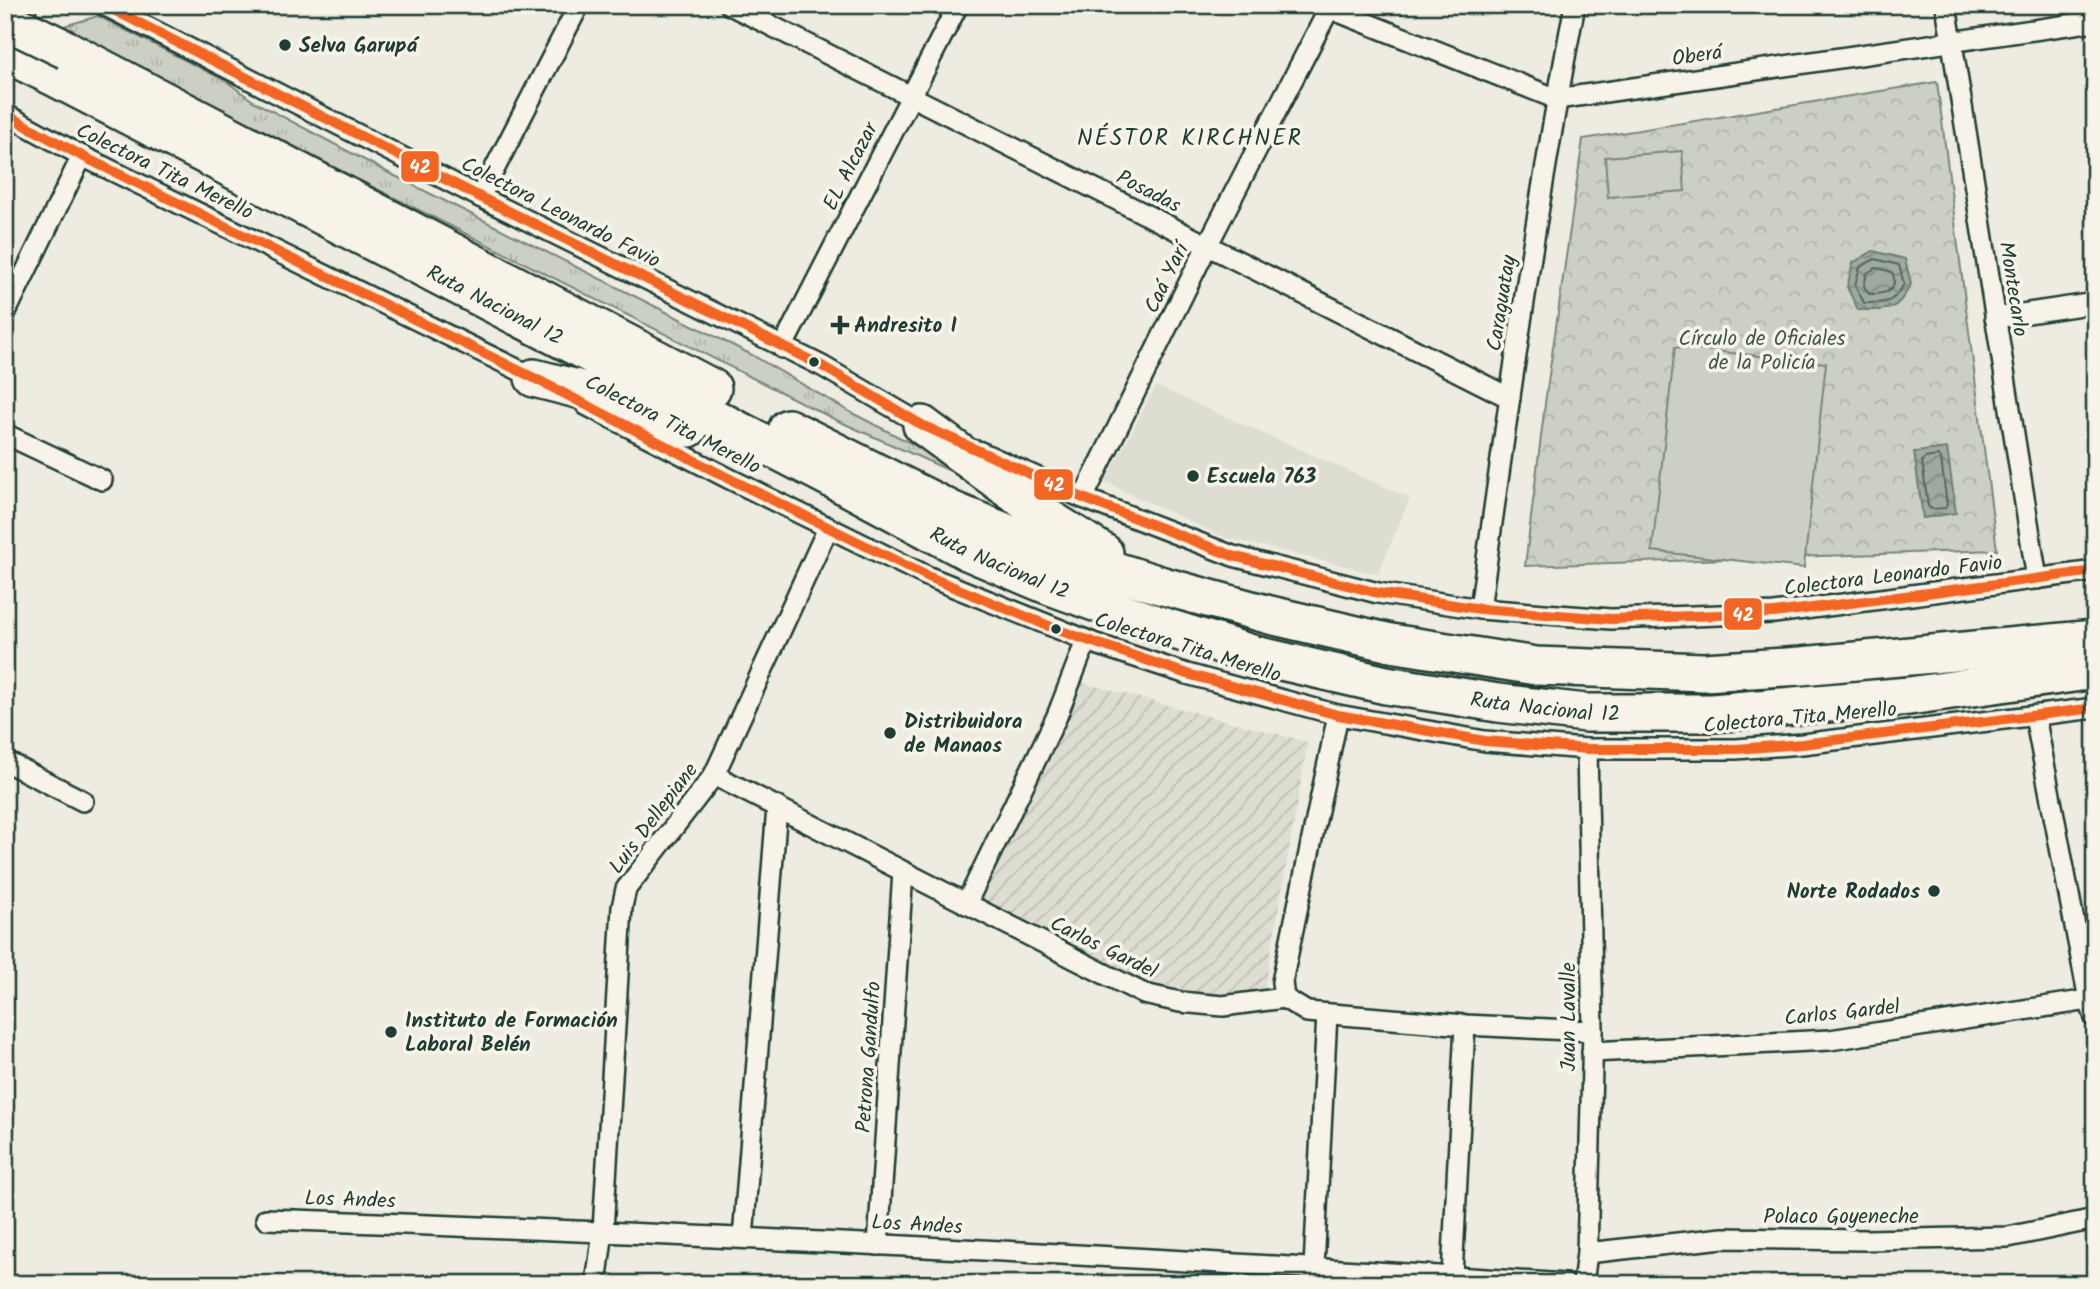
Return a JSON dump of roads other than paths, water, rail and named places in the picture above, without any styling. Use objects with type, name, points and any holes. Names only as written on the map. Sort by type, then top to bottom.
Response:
[{"type":"highway","name":"Ruta Nacional 12","points":[[19,11],[61,63],[967,551],[1045,584],[1158,625],[1255,655],[1386,685],[1498,703],[1586,713],[1712,713],[1909,696],[2095,670]]},
{"type":"highway","name":"Ruta Nacional 12","points":[[5,53],[61,63],[953,511],[1051,551],[1163,586],[1270,615],[1391,643],[1536,666],[1704,672],[1801,666],[2095,639]]},
{"type":"highway","points":[[534,378],[609,397],[852,489]]},
{"type":"highway","points":[[922,425],[1048,518],[1091,546],[1163,586]]},
{"type":"highway","points":[[2005,684],[2095,683]]},
{"type":"street","name":"Colectora Leonardo Favio","points":[[104,5],[480,197],[822,366],[922,425],[1083,498],[1233,556],[1378,593],[1480,609],[1611,619],[1774,613],[2095,571]]},
{"type":"street","points":[[480,197],[579,5]]},
{"type":"street","name":"Posadas","points":[[730,5],[1510,398]]},
{"type":"street","name":"EL Alcazar","points":[[782,348],[958,5]]},
{"type":"street","name":"Caraguatay","points":[[1480,609],[1557,99],[1575,5]]},
{"type":"street","name":"Montecarlo","points":[[1946,5],[2037,579]]},
{"type":"street","name":"Oberá","points":[[1327,7],[1557,99],[2095,21]]},
{"type":"street","name":"Caá Yarí","points":[[1083,498],[1327,7]]},
{"type":"street","name":"Colectora Tita Merello","points":[[5,114],[82,156],[534,378],[929,577],[1086,640],[1187,674],[1338,715],[1485,741],[1587,749],[1735,749],[1802,744],[2095,708]]},
{"type":"street","points":[[5,314],[82,156]]},
{"type":"street","points":[[1995,318],[2095,303]]},
{"type":"street","points":[[5,434],[102,481]]},
{"type":"street","name":"Luis Dellepiane","points":[[596,1284],[603,1231],[622,907],[626,889],[714,775],[828,528]]},
{"type":"street","points":[[966,904],[1057,716],[1086,640]]},
{"type":"street","points":[[1338,715],[1282,982],[1284,998],[1307,1012],[1465,1025],[1592,1031]]},
{"type":"street","points":[[2035,716],[2093,1005]]},
{"type":"street","name":"Juan Lavalle","points":[[1583,1284],[1587,1253],[1592,1052],[1587,749]]},
{"type":"street","points":[[5,761],[83,801]]},
{"type":"street","name":"Carlos Gardel","points":[[714,775],[1144,994],[1180,1002],[1223,1006],[1284,998]]},
{"type":"street","points":[[743,1238],[776,807]]},
{"type":"street","name":"Petrona Gandulfo","points":[[878,1245],[903,872]]},
{"type":"street","name":"Carlos Gardel","points":[[1592,1052],[1830,1040],[2093,1005]]},
{"type":"street","points":[[1314,1267],[1327,1014]]},
{"type":"street","points":[[1452,1276],[1465,1025]]},
{"type":"street","name":"Los Andes","points":[[266,1219],[743,1238],[1314,1267],[1565,1284]]},
{"type":"street","name":"Polaco Goyeneche","points":[[1587,1253],[1723,1238],[1866,1240],[2008,1237],[2095,1219]]},
{"type":"water","points":[[1873,251],[1905,259],[1911,284],[1901,300],[1890,308],[1858,310],[1847,287],[1853,263]]},
{"type":"water","points":[[1947,448],[1956,513],[1923,518],[1914,452]]},
{"type":"place","name":"Selva Garupá","points":[[285,45]]},
{"type":"place","name":"Andresito I","points":[[840,325]]},
{"type":"place","name":"Escuela 763","points":[[1193,476]]},
{"type":"place","name":"Distribuidora de Manaos","points":[[890,733]]},
{"type":"place","name":"Norte Rodados","points":[[1934,891]]},
{"type":"place","name":"Instituto de Formación Laboral Belén","points":[[391,1032]]},
{"type":"district","name":"NÉSTOR KIRCHNER","points":[[1190,137]]},
{"type":"park label","name":"Círculo de Oficiales de la Policía","points":[[1762,350]]}]
